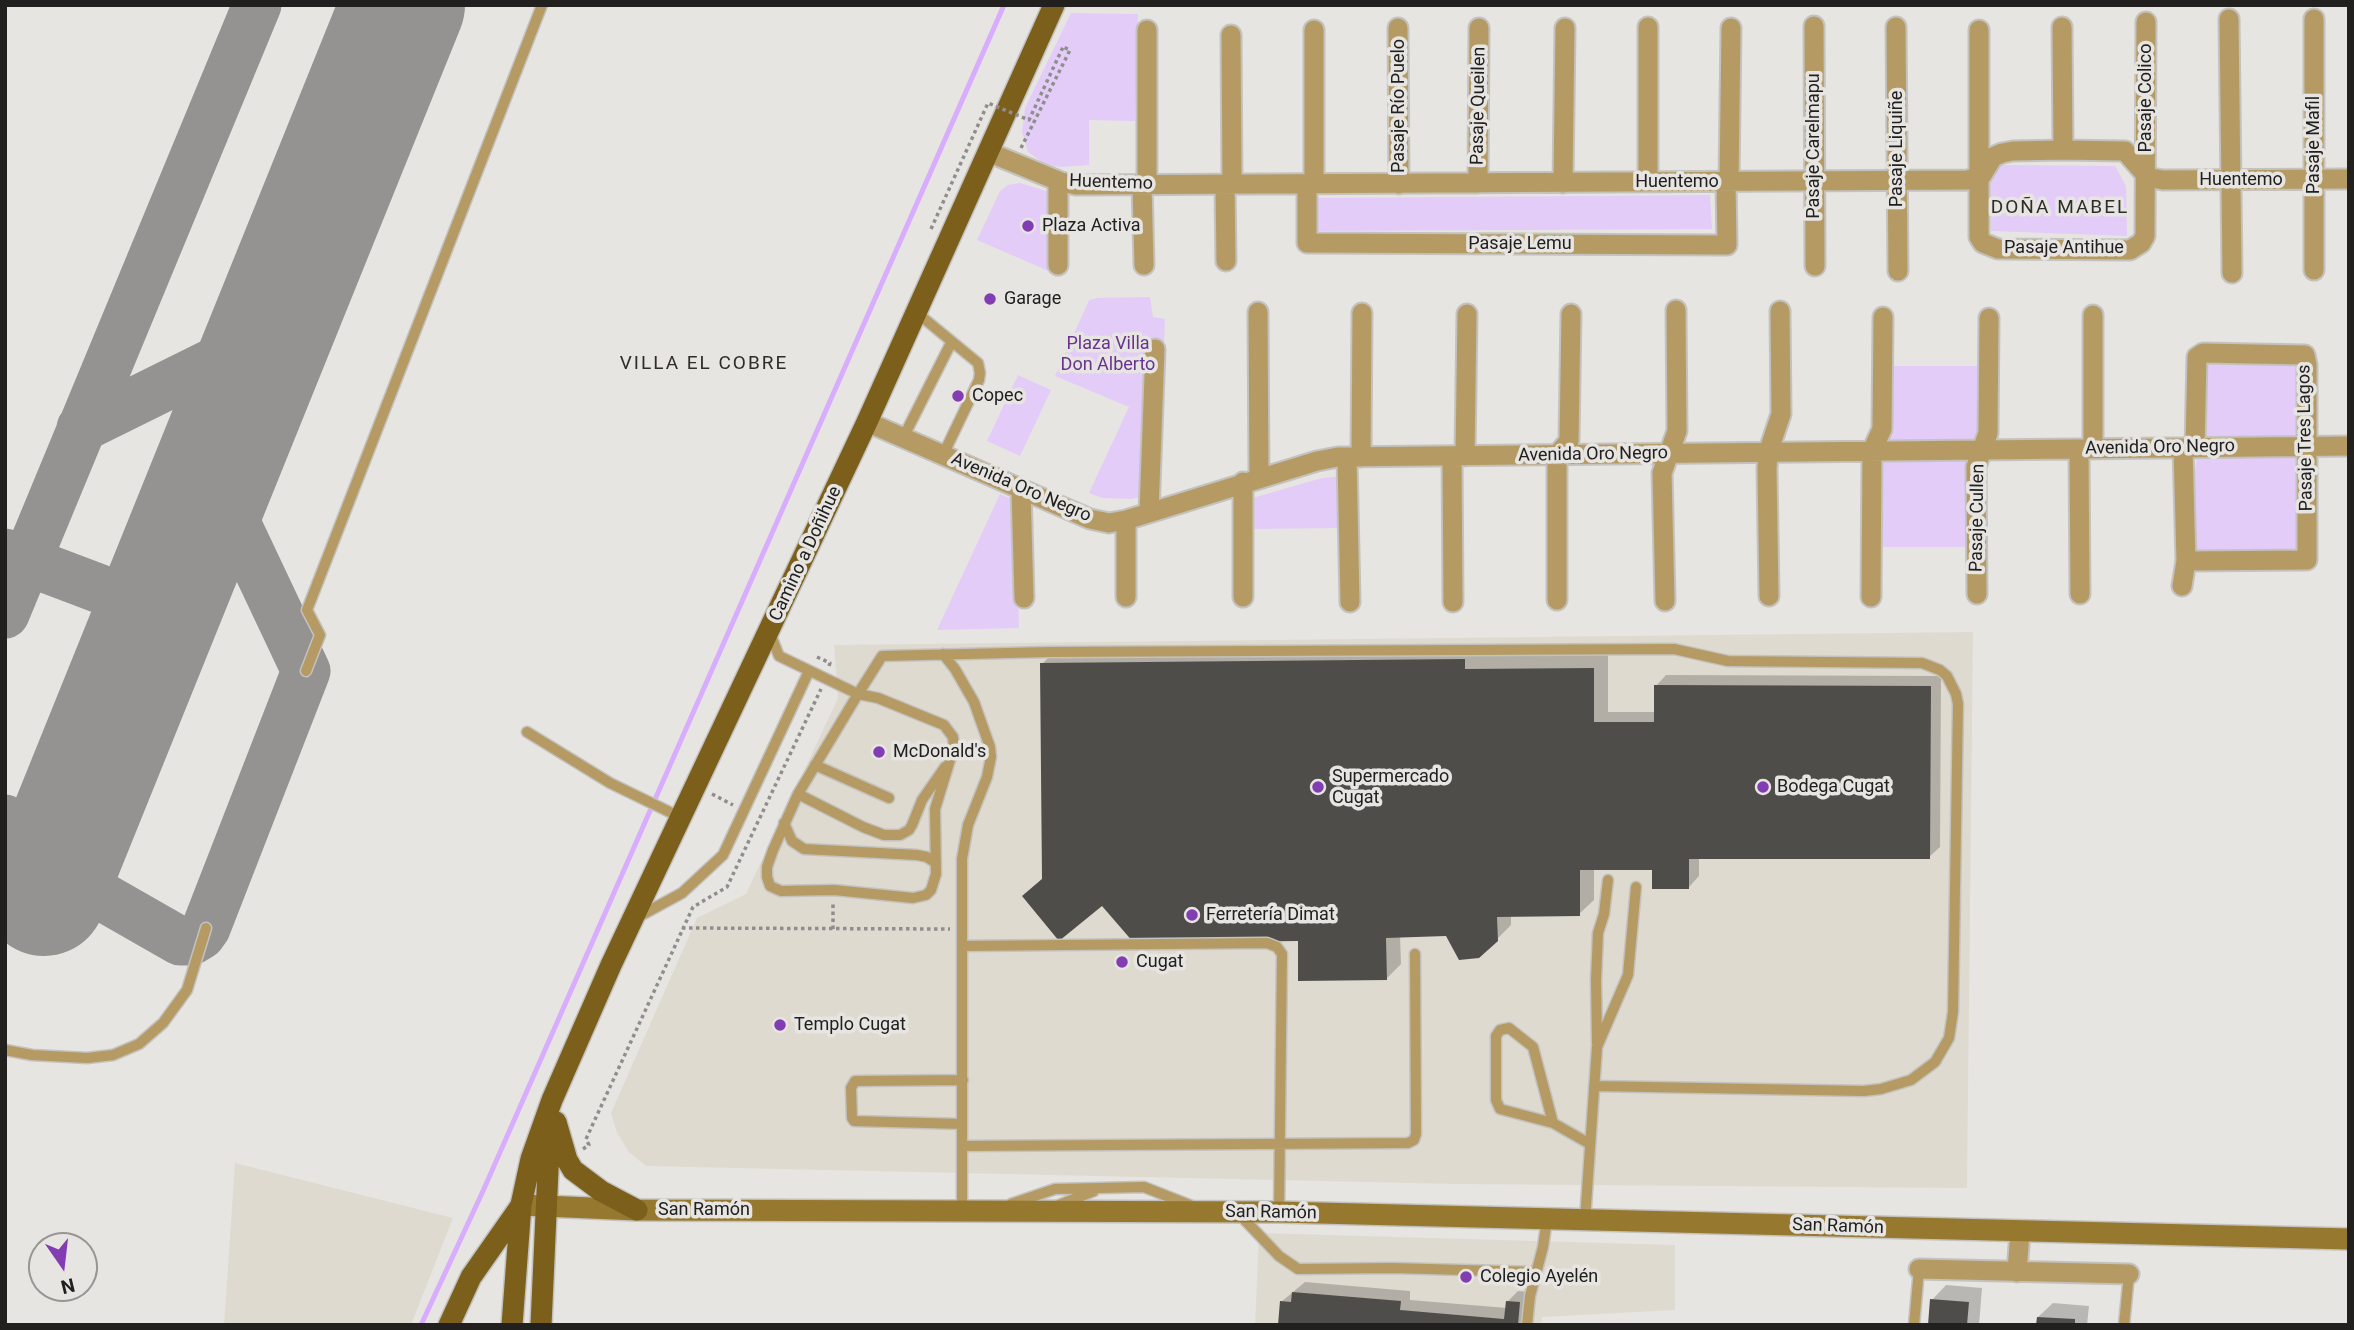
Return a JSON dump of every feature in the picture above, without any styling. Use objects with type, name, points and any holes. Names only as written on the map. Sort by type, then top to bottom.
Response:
[{"type":"main road","name":"Camino a Doñihue","points":[[521,1205],[531,1159],[552,1100],[632,920],[867,422],[1054,5]]},
{"type":"main road","points":[[541,1325],[552,1100]]},
{"type":"main road","points":[[552,1100],[560,1139],[573,1170],[601,1191],[638,1210]]},
{"type":"main road","points":[[449,1325],[471,1277],[521,1205]]},
{"type":"main road","points":[[512,1325],[521,1205]]},
{"type":"street","points":[[2229,19],[2232,273]]},
{"type":"street","name":"Pasaje Mafil","points":[[2314,19],[2314,270]]},
{"type":"street","name":"Pasaje Colico","points":[[2145,174],[2146,22]]},
{"type":"street","name":"Pasaje Carelmapu","points":[[1814,26],[1815,266]]},
{"type":"street","points":[[1648,27],[1648,182]]},
{"type":"street","points":[[1728,182],[1731,27]]},
{"type":"street","name":"Pasaje Liquiñe","points":[[1896,27],[1898,271]]},
{"type":"street","points":[[2062,27],[2063,150]]},
{"type":"street","name":"Pasaje Río Puelo","points":[[1398,28],[1399,184]]},
{"type":"street","name":"Pasaje Queilen","points":[[1478,183],[1479,28]]},
{"type":"street","points":[[1563,183],[1565,28]]},
{"type":"street","points":[[1144,265],[1147,30]]},
{"type":"street","name":"Pasaje Lemu","points":[[1314,30],[1307,243],[1727,245],[1728,182]]},
{"type":"street","name":"Pasaje Antihue","points":[[1979,30],[1979,237],[1988,245],[1998,249],[2130,250],[2141,243],[2145,236],[2145,174]]},
{"type":"street","points":[[1226,261],[1231,35]]},
{"type":"street","points":[[1978,178],[1985,172],[1993,157],[2012,151],[2125,151],[2145,174]]},
{"type":"street","name":"Huentemo","points":[[988,152],[1058,181],[1076,185],[1897,181],[1978,178]]},
{"type":"street","name":"Huentemo","points":[[2145,174],[2163,180],[2349,179]]},
{"type":"street","points":[[1058,181],[1058,265]]},
{"type":"street","points":[[1665,601],[1662,473],[1677,431],[1676,310]]},
{"type":"street","points":[[1769,596],[1767,469],[1768,453],[1781,414],[1780,311]]},
{"type":"street","points":[[1243,597],[1258,312]]},
{"type":"street","points":[[1350,602],[1362,313]]},
{"type":"street","points":[[1453,602],[1467,314]]},
{"type":"street","points":[[1558,600],[1557,455],[1569,441],[1571,314]]},
{"type":"street","points":[[2080,594],[2093,316]]},
{"type":"street","points":[[1871,597],[1872,452],[1882,429],[1882,317]]},
{"type":"street","name":"Pasaje Cullen","points":[[1977,594],[1976,467],[1988,433],[1989,318]]},
{"type":"street","points":[[1149,512],[1155,349]]},
{"type":"street","name":"Pasaje Tres Lagos","points":[[2182,586],[2186,561],[2196,361],[2203,352],[2305,355],[2308,447],[2307,560],[2186,561]]},
{"type":"street","name":"Avenida Oro Negro","points":[[867,422],[1090,519],[1109,523],[1325,459],[1354,457],[2349,446]]},
{"type":"street","points":[[1021,490],[1024,598]]},
{"type":"street","points":[[1126,520],[1126,597]]},
{"type":"street","name":"San Ramón","points":[[521,1205],[638,1210],[1279,1212],[2349,1239]]},
{"type":"street","points":[[2017,1272],[2020,1232]]},
{"type":"street","points":[[1919,1269],[2129,1274]]},
{"type":"lane","points":[[306,671],[320,635],[307,610],[542,5]]},
{"type":"lane","points":[[916,312],[978,363],[980,373],[943,456]]},
{"type":"lane","points":[[903,438],[951,342]]},
{"type":"lane","points":[[769,632],[779,656],[858,694],[878,698],[944,725],[953,737],[954,747],[935,809],[934,883],[926,895],[920,898],[834,890],[780,891],[770,886],[767,867],[798,794],[858,694],[883,656],[1049,652],[1674,649],[1728,661],[1922,663],[1940,670],[1947,676],[1958,704],[1953,1012],[1949,1038],[1934,1062],[1911,1080],[1864,1091],[1594,1086]]},
{"type":"lane","points":[[943,654],[975,702],[991,757],[987,777],[968,825],[962,859],[962,1212]]},
{"type":"lane","points":[[632,920],[682,893],[723,855],[809,671]]},
{"type":"lane","points":[[527,732],[610,783],[680,817]]},
{"type":"lane","points":[[798,794],[863,827],[884,835],[900,835],[909,831],[922,800],[948,764]]},
{"type":"lane","points":[[816,765],[889,798]]},
{"type":"lane","points":[[785,824],[792,841],[804,849],[916,855],[927,857],[936,863]]},
{"type":"lane","points":[[1585,1220],[1597,1047],[1598,933],[1604,914],[1608,880]]},
{"type":"lane","points":[[1597,1047],[1628,975],[1636,887]]},
{"type":"lane","points":[[5,1050],[32,1055],[87,1058],[113,1055],[139,1044],[163,1023],[187,990],[206,928]]},
{"type":"lane","points":[[962,947],[1267,943],[1277,947],[1282,954],[1279,1212]]},
{"type":"lane","points":[[962,1146],[1408,1143],[1416,1134],[1415,954]]},
{"type":"lane","points":[[1553,1123],[1533,1047],[1509,1028],[1500,1030],[1496,1037],[1496,1100],[1500,1109],[1553,1123],[1590,1144]]},
{"type":"lane","points":[[962,1124],[854,1121],[851,1088],[855,1082],[963,1080]]},
{"type":"lane","points":[[990,1211],[1055,1189],[1144,1187],[1204,1212]]},
{"type":"lane","points":[[1045,1211],[1101,1188]]},
{"type":"lane","points":[[1237,1212],[1279,1256],[1298,1269],[1392,1268],[1536,1272]]},
{"type":"lane","points":[[1527,1325],[1530,1296],[1543,1247],[1547,1219]]},
{"type":"lane","points":[[1914,1325],[1919,1269]]},
{"type":"lane","points":[[2124,1325],[2129,1274]]},
{"type":"path","points":[[931,229],[988,103],[1029,120],[1063,47],[1070,50],[1014,162]]},
{"type":"path","points":[[695,785],[759,819]]},
{"type":"path","points":[[682,928],[963,929]]},
{"type":"shaded area","points":[[1973,632],[1967,1188],[1456,1184],[646,1166],[629,1152],[617,1133],[611,1113],[697,918],[746,894],[838,698],[834,645]]},
{"type":"shaded area","points":[[235,1163],[453,1218],[411,1325],[224,1325]]},
{"type":"shaded area","name":"Colegio Ayelén","points":[[1259,1233],[1675,1245],[1675,1310],[1542,1317],[1541,1325],[1255,1325]]},
{"type":"green space","points":[[1071,13],[1138,14],[1135,121],[1089,120],[1089,165],[1060,167],[1045,164],[1028,152],[1022,132],[1025,108]]},
{"type":"green space","points":[[2000,165],[2115,166],[2126,186],[2127,236],[1991,231],[1990,182]]},
{"type":"green space","points":[[1020,183],[1050,192],[1051,272],[977,240],[1000,191],[1008,185]]},
{"type":"green space","points":[[1710,195],[1712,229],[1318,231],[1317,198]]},
{"type":"green space","name":"Plaza Villa Don Alberto","points":[[1150,297],[1153,317],[1165,319],[1164,342],[1149,346],[1140,497],[1102,498],[1089,493],[1129,407],[1055,376],[1089,300]]},
{"type":"green space","points":[[2299,360],[2303,554],[2193,556],[2192,488],[2201,435],[2205,362]]},
{"type":"green space","points":[[1887,366],[1983,366],[1971,547],[1878,547],[1878,471]]},
{"type":"green space","points":[[1018,375],[1051,390],[1020,456],[987,441]]},
{"type":"green space","points":[[1344,476],[1344,528],[1249,529],[1249,499],[1322,478]]},
{"type":"green space","points":[[1000,494],[1016,501],[1019,628],[937,630]]},
{"type":"building","name":"Supermercado Cugat","points":[[1465,659],[1465,669],[1594,668],[1594,722],[1654,722],[1654,685],[1931,686],[1930,859],[1689,859],[1689,889],[1652,889],[1652,870],[1580,870],[1580,916],[1497,917],[1498,941],[1479,958],[1459,960],[1446,936],[1386,938],[1387,980],[1298,981],[1298,941],[1134,943],[1102,906],[1059,941],[1022,896],[1042,879],[1040,663]]},
{"type":"building","points":[[1292,1292],[1401,1301],[1400,1310],[1504,1319],[1506,1301],[1520,1302],[1518,1325],[1278,1325],[1280,1301],[1291,1302]]},
{"type":"building","points":[[1930,1299],[1969,1302],[1967,1325],[1928,1325]]},
{"type":"building","points":[[2037,1317],[2075,1319],[2075,1325],[2036,1325]]},
{"type":"waterway","points":[[421,1325],[483,1191],[1004,5]]},
{"type":"taxiway","points":[[5,614],[257,5]]},
{"type":"taxiway","points":[[81,428],[269,335]]},
{"type":"taxiway","points":[[5,819],[54,869],[180,941],[191,941],[206,928],[306,671],[213,474]]},
{"type":"taxiway","points":[[5,553],[132,601],[152,598],[168,585]]},
{"type":"taxiway","points":[[5,878],[33,882],[54,869]]},
{"type":"runway","points":[[44,894],[403,5]]},
{"type":"place","name":"Plaza Activa","points":[[1028,226]]},
{"type":"place","name":"Garage","points":[[990,299]]},
{"type":"place","name":"Copec","points":[[958,396]]},
{"type":"place","name":"McDonald's","points":[[879,752]]},
{"type":"place","name":"Supermercado Cugat","points":[[1318,787]]},
{"type":"place","name":"Bodega Cugat","points":[[1763,787]]},
{"type":"place","name":"Ferretería Dimat","points":[[1192,915]]},
{"type":"place","name":"Cugat","points":[[1122,962]]},
{"type":"place","name":"Templo Cugat","points":[[780,1025]]},
{"type":"place","name":"Colegio Ayelén","points":[[1466,1277]]},
{"type":"district","name":"DOÑA MABEL","points":[[2060,208]]},
{"type":"district","name":"VILLA EL COBRE","points":[[704,364]]}]
